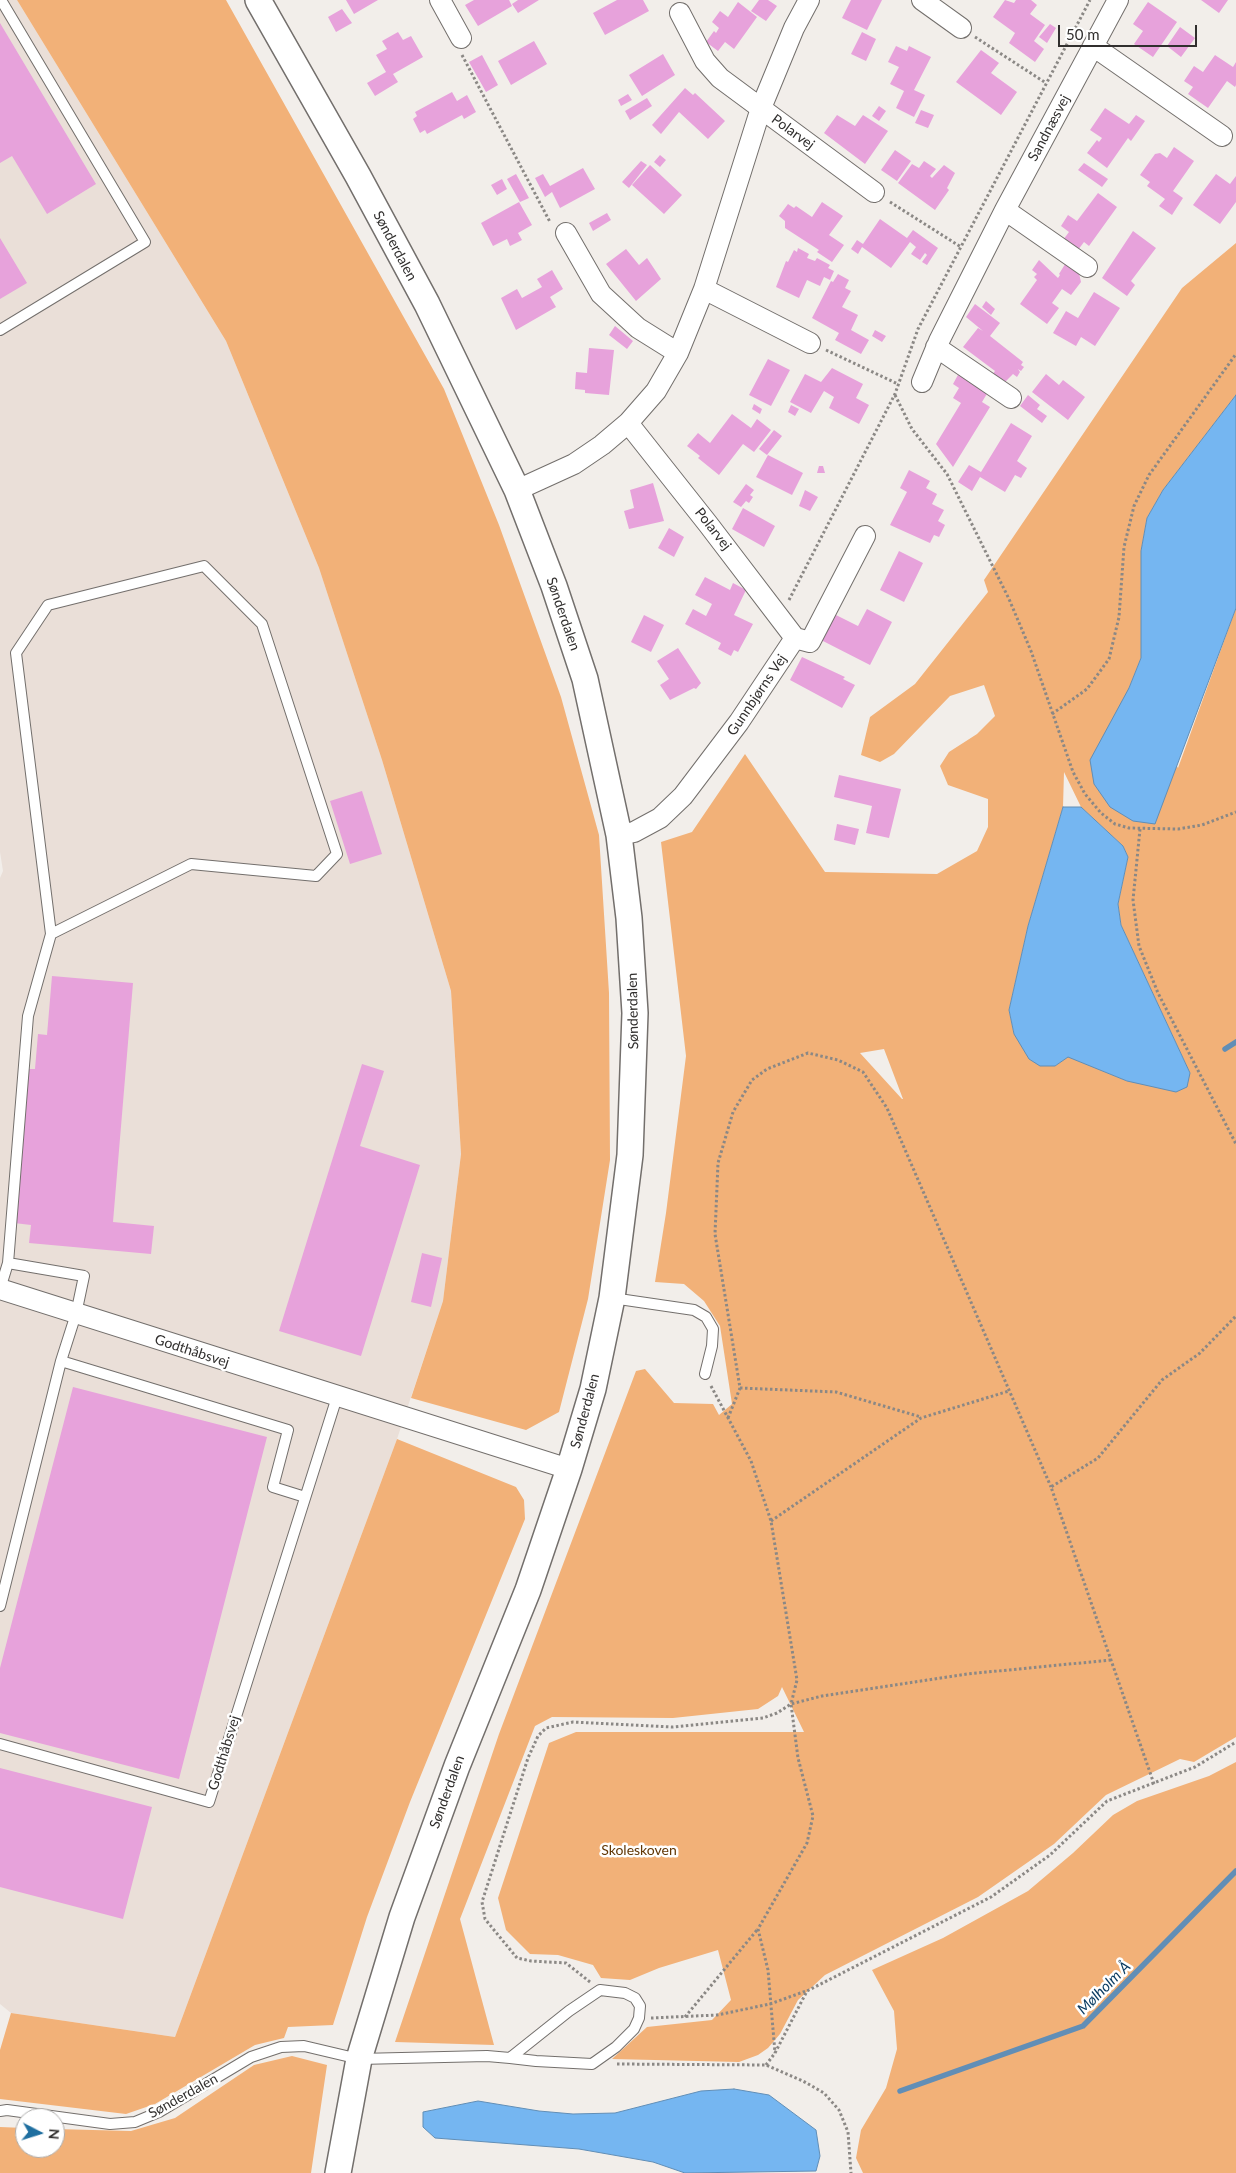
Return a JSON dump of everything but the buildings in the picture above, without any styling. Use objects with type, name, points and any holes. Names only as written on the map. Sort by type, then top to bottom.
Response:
[{"type":"street","name":"Sønderdalen","points":[[258,0],[358,176],[427,304],[517,490],[554,586],[585,679],[619,835],[630,918],[634,1013],[630,1155],[612,1298],[593,1388],[569,1469],[528,1590],[456,1766],[402,1916],[359,2059],[338,2173]]},
{"type":"street","points":[[440,0],[461,38]]},
{"type":"street","name":"Polarvej","points":[[517,490],[574,464],[628,423],[656,391],[678,353],[704,289],[760,108],[794,28],[809,0]]},
{"type":"street","points":[[922,0],[961,28]]},
{"type":"street","name":"Sandnæsvej","points":[[922,382],[936,347],[1006,210],[1118,0]]},
{"type":"street","name":"Polarvej","points":[[680,13],[705,61],[720,78],[874,192]]},
{"type":"street","points":[[1093,46],[1222,136]]},
{"type":"street","points":[[1006,210],[1087,266]]},
{"type":"street","points":[[566,233],[601,294],[638,328],[678,353]]},
{"type":"street","points":[[704,289],[810,343]]},
{"type":"street","points":[[936,347],[1011,398]]},
{"type":"street","name":"Polarvej","points":[[628,423],[714,531],[795,638]]},
{"type":"street","points":[[795,638],[810,642],[865,536]]},
{"type":"street","name":"Gunnbjørns Vej","points":[[619,835],[634,832],[660,818],[683,796],[739,722],[795,638]]},
{"type":"street","name":"Godthåbsvej","points":[[0,1289],[569,1469]]},
{"type":"lane","points":[[0,330],[145,242],[1,0]]},
{"type":"lane","points":[[0,1289],[8,1263],[28,1016],[51,934],[16,653],[48,605],[204,566],[262,624],[337,854],[316,876],[191,864],[51,934]]},
{"type":"lane","points":[[0,1606],[61,1361],[76,1314],[84,1276],[8,1263]]},
{"type":"lane","points":[[612,1298],[694,1310],[706,1317],[713,1329],[712,1346],[705,1374]]},
{"type":"lane","points":[[61,1361],[288,1430],[273,1487],[305,1497]]},
{"type":"lane","name":"Godthåbsvej","points":[[0,1744],[209,1802],[337,1397]]},
{"type":"lane","points":[[359,2059],[487,2056],[510,2058],[592,2064],[622,2041],[634,2029],[639,2018],[640,2006],[635,1998],[625,1993],[600,1990],[569,2011],[510,2058]]},
{"type":"lane","name":"Sønderdalen","points":[[0,2111],[7,2110],[110,2124],[135,2122],[159,2112],[251,2057],[282,2047],[304,2046],[359,2059]]},
{"type":"path","points":[[961,28],[1046,83]]},
{"type":"path","points":[[461,38],[460,52],[553,227],[566,233]]},
{"type":"path","points":[[874,192],[961,247]]},
{"type":"path","points":[[810,343],[898,384]]},
{"type":"path","points":[[1052,714],[1086,689],[1109,659],[1119,617],[1124,547],[1134,506],[1149,475],[1236,354]]},
{"type":"path","points":[[895,394],[912,429],[947,474],[1009,599],[1031,651],[1072,772],[1085,794],[1101,813],[1115,824],[1140,829],[1178,829],[1202,825],[1236,812]]},
{"type":"path","points":[[1140,829],[1133,900],[1138,946],[1158,993],[1236,1144]]},
{"type":"path","points":[[728,1418],[740,1388],[715,1234],[718,1163],[733,1112],[752,1080],[767,1069],[808,1053],[838,1060],[863,1072],[887,1108],[1051,1487],[1154,1784]]},
{"type":"path","points":[[1051,1487],[1098,1458],[1162,1380],[1200,1353],[1236,1316]]},
{"type":"path","points":[[685,2016],[758,1929],[807,1843],[813,1816],[798,1758],[791,1704],[797,1680],[771,1521],[751,1461],[705,1374]]},
{"type":"path","points":[[740,1388],[836,1392],[922,1418]]},
{"type":"path","points":[[771,1521],[922,1418],[1009,1391]]},
{"type":"path","points":[[600,1990],[566,1963],[530,1961],[517,1958],[485,1919],[482,1902],[528,1758],[538,1736],[546,1728],[573,1722],[673,1727],[763,1718],[777,1713],[791,1704],[822,1696],[967,1674],[1111,1660]]},
{"type":"path","points":[[639,2018],[717,2016],[770,2004],[807,1991],[991,1897],[1050,1855],[1107,1801],[1195,1767],[1236,1742]]},
{"type":"path","points":[[758,1929],[768,1970],[775,2052]]},
{"type":"path","points":[[766,2065],[775,2052],[807,1991]]},
{"type":"path","points":[[592,2064],[766,2065],[817,2089],[839,2110],[848,2132],[851,2173]]},
{"type":"shaded area","points":[[0,0],[17,0],[226,341],[319,568],[382,760],[451,991],[461,1154],[443,1301],[397,1439],[175,2037],[11,2013],[0,2004],[0,878],[3,871],[0,852]]},
{"type":"green space","points":[[17,0],[226,0],[444,389],[499,525],[561,697],[599,835],[609,993],[610,1160],[588,1299],[559,1412],[526,1430],[411,1398],[443,1301],[461,1154],[451,991],[382,760],[319,568],[226,341]]},
{"type":"green space","name":"Skoleskoven","points":[[1236,243],[1236,395],[1163,490],[1147,518],[1141,551],[1141,658],[1129,688],[1178,768],[1236,608],[1236,1737],[1194,1762],[1180,1759],[1106,1795],[1054,1844],[978,1897],[825,1975],[798,2000],[780,2034],[768,2048],[758,2055],[739,2062],[612,2059],[647,2027],[712,2020],[731,2000],[718,1950],[659,1968],[630,1980],[601,1978],[593,1965],[558,1955],[530,1954],[506,1930],[498,1898],[549,1743],[576,1732],[804,1732],[782,1687],[778,1696],[758,1709],[673,1718],[552,1717],[535,1726],[460,1919],[494,2045],[395,2042],[499,1734],[636,1371],[645,1369],[674,1403],[713,1404],[719,1415],[732,1404],[720,1326],[704,1301],[684,1284],[655,1282],[666,1213],[686,1056],[661,842],[692,832],[745,754],[825,872],[937,874],[977,851],[988,827],[988,799],[948,785],[940,766],[949,752],[977,734],[995,716],[984,685],[950,696],[894,754],[880,762],[861,755],[870,717],[915,684],[988,592],[984,580],[1182,288]],"holes":[[[1064,772],[1081,807],[1123,846],[1128,857],[1118,904],[1121,925],[1190,1073],[1127,1081],[1068,1056],[1055,1066],[1014,1034],[1009,1010],[1028,926],[1063,807]],[[884,1049],[903,1099],[860,1053]]]},
{"type":"green space","points":[[397,1439],[516,1487],[524,1500],[525,1519],[410,1802],[367,1917],[333,2025],[288,2027],[284,2038],[255,2045],[155,2104],[126,2114],[0,2099],[0,2050],[11,2013],[175,2037]]},
{"type":"green space","points":[[1236,1762],[1236,2173],[863,2173],[856,2158],[861,2130],[886,2088],[897,2049],[894,2011],[872,1970],[943,1938],[1028,1891],[1073,1853],[1113,1815],[1137,1801],[1209,1776]]},
{"type":"green space","points":[[292,2056],[327,2065],[311,2173],[0,2173],[0,2127],[15,2128],[15,2158],[65,2158],[65,2129],[131,2131],[175,2118],[254,2065]]},
{"type":"water","points":[[1236,395],[1236,608],[1155,824],[1133,821],[1110,807],[1094,784],[1090,760],[1129,688],[1141,658],[1141,551],[1147,518],[1163,490]]},
{"type":"water","points":[[1063,807],[1081,807],[1123,846],[1128,857],[1118,904],[1121,925],[1190,1073],[1187,1087],[1176,1092],[1127,1081],[1068,1057],[1055,1066],[1040,1066],[1029,1059],[1014,1034],[1009,1010],[1028,926]]},
{"type":"water","points":[[734,2089],[769,2095],[816,2130],[820,2156],[816,2171],[685,2173],[653,2162],[579,2149],[435,2138],[423,2127],[423,2112],[478,2101],[539,2111],[573,2114],[615,2113],[701,2091]]},
{"type":"waterway","points":[[1225,1049],[1236,1042]]},
{"type":"waterway","name":"Mølholm Å","points":[[900,2091],[1083,2026],[1236,1871]]}]
